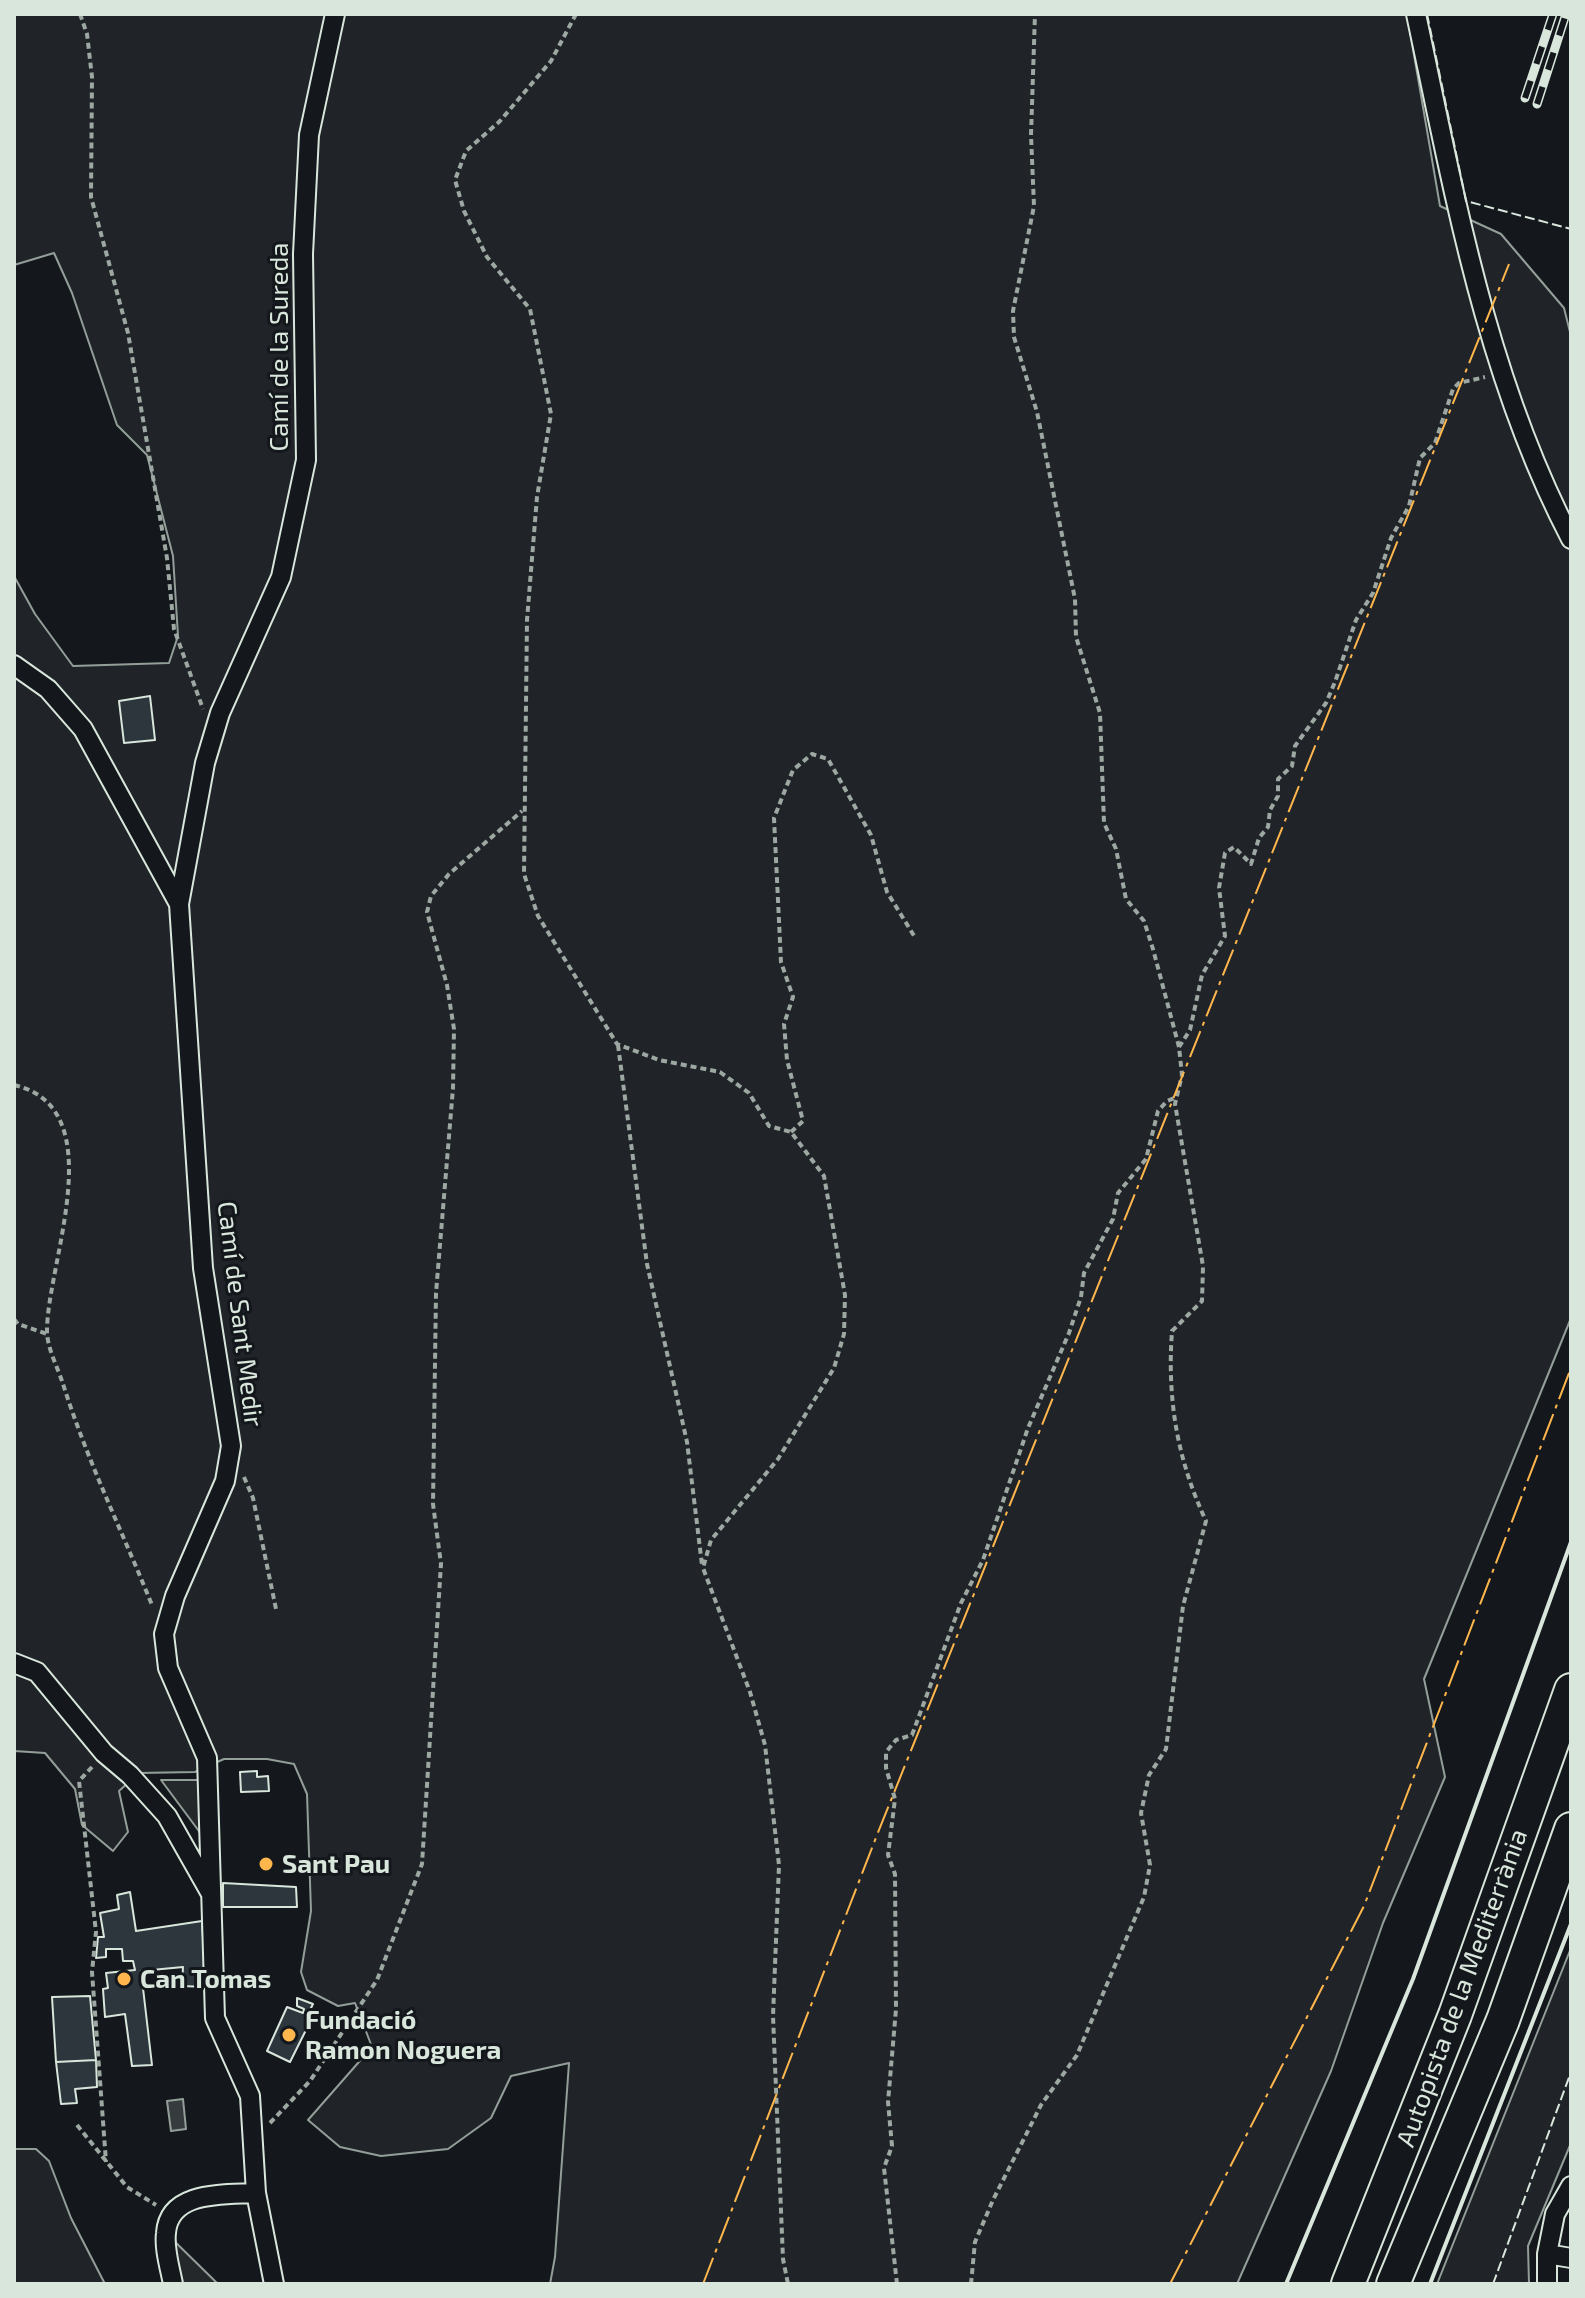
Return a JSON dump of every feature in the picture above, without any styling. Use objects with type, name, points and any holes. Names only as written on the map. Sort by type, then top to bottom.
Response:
[{"type":"highway","name":"Autopista de la Mediterrània","points":[[1348,2284],[1455,2015],[1571,1690]]},
{"type":"highway","name":"Autopista de la Mediterrània","points":[[1393,2284],[1503,2020],[1571,1829]]},
{"type":"street","name":"Camí de la Sureda","points":[[179,904],[205,763],[281,577],[306,460],[303,254],[309,135],[335,14]]},
{"type":"street","points":[[1416,14],[1458,211],[1501,372],[1542,484],[1571,539]]},
{"type":"street","name":"Camí de Sant Medir","points":[[14,665],[48,689],[83,729],[179,904],[203,1268],[231,1446],[225,1481],[175,1596],[164,1634],[168,1668],[207,1758],[215,2018],[250,2096],[256,2193],[274,2284]]},
{"type":"street","points":[[14,1663],[37,1672],[104,1753],[130,1775],[167,1816],[211,1894]]},
{"type":"street","points":[[1547,2284],[1547,2254],[1555,2214],[1571,2186]]},
{"type":"street","points":[[173,2284],[165,2232],[172,2215],[185,2203],[205,2195],[256,2193]]},
{"type":"street","points":[[1547,2254],[1571,2258]]},
{"type":"path","points":[[80,14],[87,34],[92,77],[91,197],[128,333],[167,558],[174,629],[213,738]]},
{"type":"path","points":[[576,14],[551,61],[500,121],[466,151],[455,180],[464,211],[487,257],[530,309],[551,414],[537,497],[527,620],[522,811],[524,874],[538,916],[617,1044],[647,1264],[687,1442],[703,1568],[754,1705],[765,1745],[779,1865],[773,2016],[783,2259],[788,2284]]},
{"type":"path","points":[[971,2284],[975,2242],[1041,2105],[1077,2055],[1144,1897],[1150,1865],[1141,1813],[1149,1775],[1166,1749],[1183,1606],[1206,1521],[1187,1480],[1171,1411],[1172,1331],[1202,1301],[1203,1266],[1175,1104],[1182,1075],[1179,1047],[1144,921],[1126,899],[1116,849],[1104,823],[1100,713],[1076,637],[1075,599],[1066,552],[1037,412],[1014,337],[1013,311],[1034,206],[1031,135],[1035,14]]},
{"type":"path","points":[[1179,1047],[1190,1030],[1202,975],[1225,936],[1219,888],[1225,853],[1234,847],[1251,864],[1255,856],[1278,796],[1278,779],[1292,766],[1295,746],[1331,693],[1356,620],[1373,593],[1391,538],[1409,506],[1420,458],[1435,443],[1453,389],[1459,383],[1472,383],[1501,372]]},
{"type":"path","points":[[791,1132],[803,1121],[787,1060],[784,1024],[793,997],[781,962],[774,818],[793,770],[812,754],[828,759],[864,822],[887,892],[916,939]]},
{"type":"path","points":[[252,2142],[310,2081],[377,1980],[422,1864],[441,1564],[433,1504],[436,1293],[453,1088],[454,1029],[447,985],[427,912],[431,896],[449,874],[522,811]]},
{"type":"path","points":[[617,1044],[659,1060],[720,1072],[749,1093],[769,1126],[791,1132],[824,1176],[828,1190],[845,1295],[844,1334],[834,1368],[778,1459],[711,1540],[703,1568]]},
{"type":"path","points":[[14,1085],[30,1089],[53,1106],[69,1139],[65,1214],[47,1334],[84,1449],[112,1505],[164,1634]]},
{"type":"path","points":[[897,2284],[884,2168],[892,2146],[888,2102],[896,2009],[895,1874],[888,1855],[895,1799],[886,1768],[886,1752],[896,1740],[912,1735],[961,1603],[983,1560],[1028,1428],[1069,1333],[1081,1297],[1084,1273],[1113,1219],[1118,1193],[1146,1159],[1158,1111],[1167,1101],[1177,1097]]},
{"type":"path","points":[[14,1319],[18,1324],[47,1334]]},
{"type":"path","points":[[231,1446],[253,1498],[276,1609]]},
{"type":"path","points":[[104,1753],[79,1781],[96,1932],[92,1972],[106,2162]]},
{"type":"path","points":[[77,2125],[127,2187],[172,2215]]},
{"type":"shaded area","points":[[14,14],[1407,14],[1440,206],[1501,234],[1564,308],[1571,336],[1571,1318],[1424,1679],[1445,1777],[1383,1923],[1331,2071],[1237,2284],[550,2284],[555,2257],[569,2063],[511,2076],[491,2118],[448,2149],[381,2156],[340,2147],[308,2120],[372,2047],[355,2003],[338,2006],[307,1990],[301,1972],[311,1911],[307,1794],[294,1764],[267,1759],[224,1759],[195,1772],[139,1773],[119,1791],[128,1832],[113,1851],[82,1825],[75,1789],[45,1753],[14,1751],[14,576],[35,614],[73,666],[169,663],[178,636],[173,556],[147,455],[117,425],[72,293],[54,253],[14,265]]},
{"type":"shaded area","points":[[161,1780],[208,1780],[210,1846]]},
{"type":"shaded area","points":[[1571,1948],[1571,2143],[1528,2246],[1529,2284],[1437,2284]]},
{"type":"shaded area","points":[[183,2099],[186,2129],[171,2131],[167,2101]]},
{"type":"shaded area","points":[[14,2149],[36,2149],[49,2161],[71,2218],[105,2284],[14,2284]]},
{"type":"shaded area","points":[[165,2232],[218,2284],[173,2284]]},
{"type":"building","points":[[150,696],[155,740],[124,743],[119,701]]},
{"type":"building","points":[[257,1771],[257,1777],[268,1776],[269,1791],[241,1792],[240,1772]]},
{"type":"building","points":[[223,1883],[296,1887],[297,1907],[223,1907]]},
{"type":"building","name":"Can Tomas","points":[[130,1892],[136,1931],[202,1921],[206,1987],[182,1986],[183,1967],[141,1971],[152,2065],[132,2066],[125,2014],[105,2017],[103,1989],[108,1988],[106,1973],[135,1970],[133,1961],[123,1961],[122,1949],[106,1949],[106,1957],[96,1958],[98,1937],[104,1937],[100,1913],[119,1909],[117,1895]]},
{"type":"building","points":[[90,1996],[96,2060],[56,2062],[52,1997]]},
{"type":"building","name":"Fundació Ramon Noguera","points":[[297,1998],[313,2004],[307,2016],[312,2018],[290,2062],[267,2051],[287,2007],[303,2013],[304,2009],[297,2006]]},
{"type":"building","points":[[96,2060],[97,2087],[75,2089],[77,2103],[61,2104],[56,2062]]},
{"type":"railway","points":[[1525,98],[1553,14]]},
{"type":"railway","points":[[1537,104],[1566,14]]},
{"type":"fence","points":[[1427,14],[1466,201],[1571,229]]},
{"type":"fence","points":[[1493,2284],[1571,2072]]},
{"type":"wall","points":[[1286,2284],[1413,1979],[1571,1542]]},
{"type":"wall","points":[[1430,2284],[1571,1924]]},
{"type":"power","points":[[703,2284],[877,1835],[1509,264]]},
{"type":"power","points":[[1170,2284],[1364,1906],[1571,1368]]},
{"type":"place","name":"Sant Pau","points":[[266,1864]]},
{"type":"place","name":"Can Tomas","points":[[124,1979]]},
{"type":"place","name":"Fundació Ramon Noguera","points":[[289,2035]]}]
